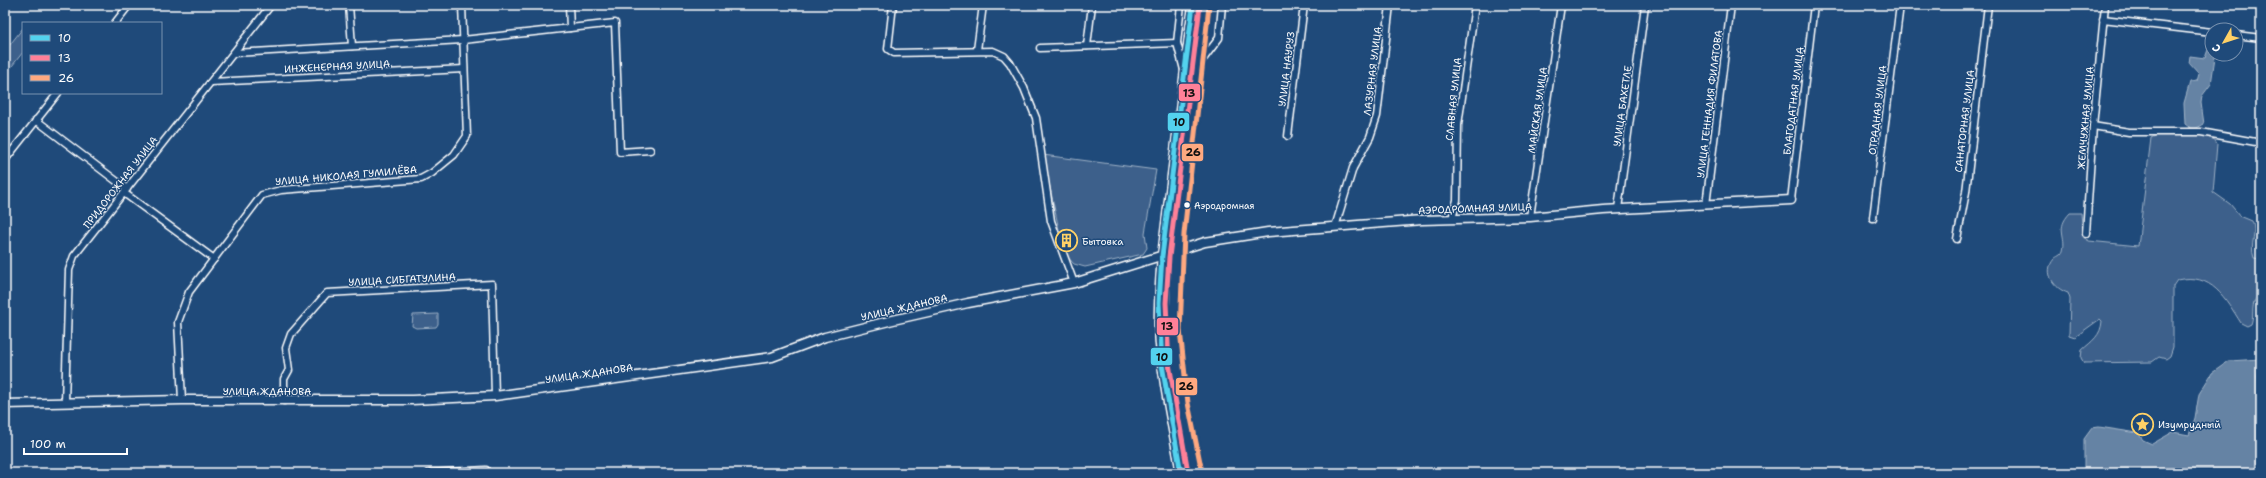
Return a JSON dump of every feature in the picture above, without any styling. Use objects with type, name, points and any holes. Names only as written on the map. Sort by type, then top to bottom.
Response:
[{"type":"street","points":[[116,22],[129,5]]},
{"type":"street","name":"ПРИДОРОЖНАЯ УЛИЦА","points":[[65,402],[69,270],[74,256],[271,5]]},
{"type":"street","points":[[349,5],[352,46]]},
{"type":"street","name":"УЛИЦА НИКОЛАЯ ГУМИЛЁВА","points":[[182,400],[178,322],[189,292],[262,195],[281,190],[421,179],[432,174],[454,155],[468,136],[462,5]]},
{"type":"street","points":[[569,5],[570,28]]},
{"type":"street","points":[[893,5],[888,49],[894,53],[993,50],[1004,56],[1024,88],[1036,118],[1051,221],[1074,283]]},
{"type":"street","points":[[977,50],[983,5]]},
{"type":"street","points":[[1087,46],[1092,5]]},
{"type":"street","points":[[1181,5],[1177,43],[1185,72]]},
{"type":"street","points":[[1181,473],[1170,415],[1159,331],[1162,256],[1193,5]]},
{"type":"street","points":[[1195,473],[1181,404],[1173,330],[1176,251],[1202,5]]},
{"type":"street","points":[[1194,71],[1219,38],[1222,5]]},
{"type":"street","name":"УЛИЦА НАУРУЗ","points":[[1288,136],[1304,5]]},
{"type":"street","name":"ЛАЗУРНАЯ УЛИЦА","points":[[1335,227],[1353,168],[1370,137],[1377,116],[1390,5]]},
{"type":"street","name":"СЛАВНАЯ УЛИЦА","points":[[1452,219],[1457,200],[1458,126],[1474,5]]},
{"type":"street","name":"МАЙСКАЯ УЛИЦА","points":[[1530,216],[1561,5]]},
{"type":"street","name":"УЛИЦА БАХЕТЛЕ","points":[[1618,209],[1645,5]]},
{"type":"street","name":"УЛИЦА ГЕННАДИЯ ФИЛАТОВА","points":[[1706,205],[1732,5]]},
{"type":"street","name":"БЛАГОДАТНАЯ УЛИЦА","points":[[1791,200],[1814,5]]},
{"type":"street","name":"ОТРАДНАЯ УЛИЦА","points":[[1873,218],[1900,5]]},
{"type":"street","name":"САНАТОРНАЯ УЛИЦА","points":[[1957,239],[1966,192],[1988,5]]},
{"type":"street","name":"ЖЕМЧУЖНАЯ УЛИЦА","points":[[2086,233],[2093,126],[2105,5]]},
{"type":"street","points":[[2103,19],[2204,31]]},
{"type":"street","points":[[234,53],[463,40],[615,23],[620,152],[650,150]]},
{"type":"street","points":[[2244,36],[2261,38]]},
{"type":"street","points":[[1040,48],[1177,43]]},
{"type":"street","name":"ИНЖЕНЕРНАЯ УЛИЦА","points":[[211,82],[464,69]]},
{"type":"street","points":[[5,160],[57,94]]},
{"type":"street","points":[[36,120],[214,259]]},
{"type":"street","points":[[2093,126],[2129,132],[2201,132],[2261,142]]},
{"type":"street","name":"АЭРОДРОМНАЯ УЛИЦА","points":[[1162,256],[1204,242],[1268,232],[1452,219],[1530,216],[1618,209],[1791,200]]},
{"type":"street","name":"УЛИЦА ЖДАНОВА","points":[[5,404],[182,400],[412,400],[495,396],[772,357],[825,337],[968,303],[1074,283],[1162,256]]},
{"type":"street","name":"УЛИЦА СИБГАТУЛИНА","points":[[284,401],[284,379],[289,370],[286,348],[291,334],[327,293],[492,284],[495,396]]},
{"type":"street","points":[[429,473],[486,472]]},
{"type":"shaded area","points":[[22,29],[22,53],[5,75],[5,45],[8,47]]},
{"type":"shaded area","points":[[2190,56],[2204,58],[2204,62],[2214,62],[2211,84],[2202,96],[2201,103],[2204,124],[2196,128],[2192,128],[2185,124],[2184,103],[2190,82],[2197,81],[2199,74],[2189,63]]},
{"type":"shaded area","points":[[2199,134],[2215,140],[2217,144],[2213,192],[2230,204],[2240,216],[2252,221],[2254,226],[2252,248],[2254,258],[2261,259],[2261,294],[2255,300],[2251,324],[2247,326],[2241,323],[2223,296],[2208,283],[2200,280],[2177,280],[2173,286],[2173,347],[2170,356],[2166,359],[2159,357],[2152,362],[2084,363],[2081,358],[2082,350],[2098,334],[2102,321],[2100,319],[2075,337],[2069,335],[2070,299],[2068,293],[2059,288],[2052,280],[2049,270],[2054,259],[2063,251],[2063,223],[2070,213],[2081,213],[2083,237],[2089,241],[2138,246],[2151,138],[2157,135]]},
{"type":"shaded area","points":[[1043,155],[1156,170],[1145,233],[1147,248],[1143,254],[1085,267],[1074,264],[1064,253]]},
{"type":"shaded area","points":[[438,314],[438,324],[436,327],[416,328],[412,326],[413,315]]},
{"type":"shaded area","points":[[2261,359],[2261,366],[2257,376],[2261,394],[2261,473],[2084,473],[2084,439],[2092,428],[2099,427],[2138,433],[2143,440],[2152,444],[2173,432],[2189,435],[2195,418],[2199,394],[2212,373],[2229,361]]},
{"type":"transit line","name":"10","points":[[1181,473],[1162,365],[1159,303],[1162,256],[1193,5]]},
{"type":"transit line","name":"13","points":[[1188,472],[1169,364],[1166,303],[1169,257],[1200,6]]},
{"type":"transit line","name":"26","points":[[1202,472],[1188,403],[1180,330],[1184,234],[1209,6]]},
{"type":"place","name":"Аэродромная","points":[[1187,205]]},
{"type":"place","name":"Бытовка","points":[[1066,241]]},
{"type":"place","name":"Изумрудный","points":[[2142,424]]}]
